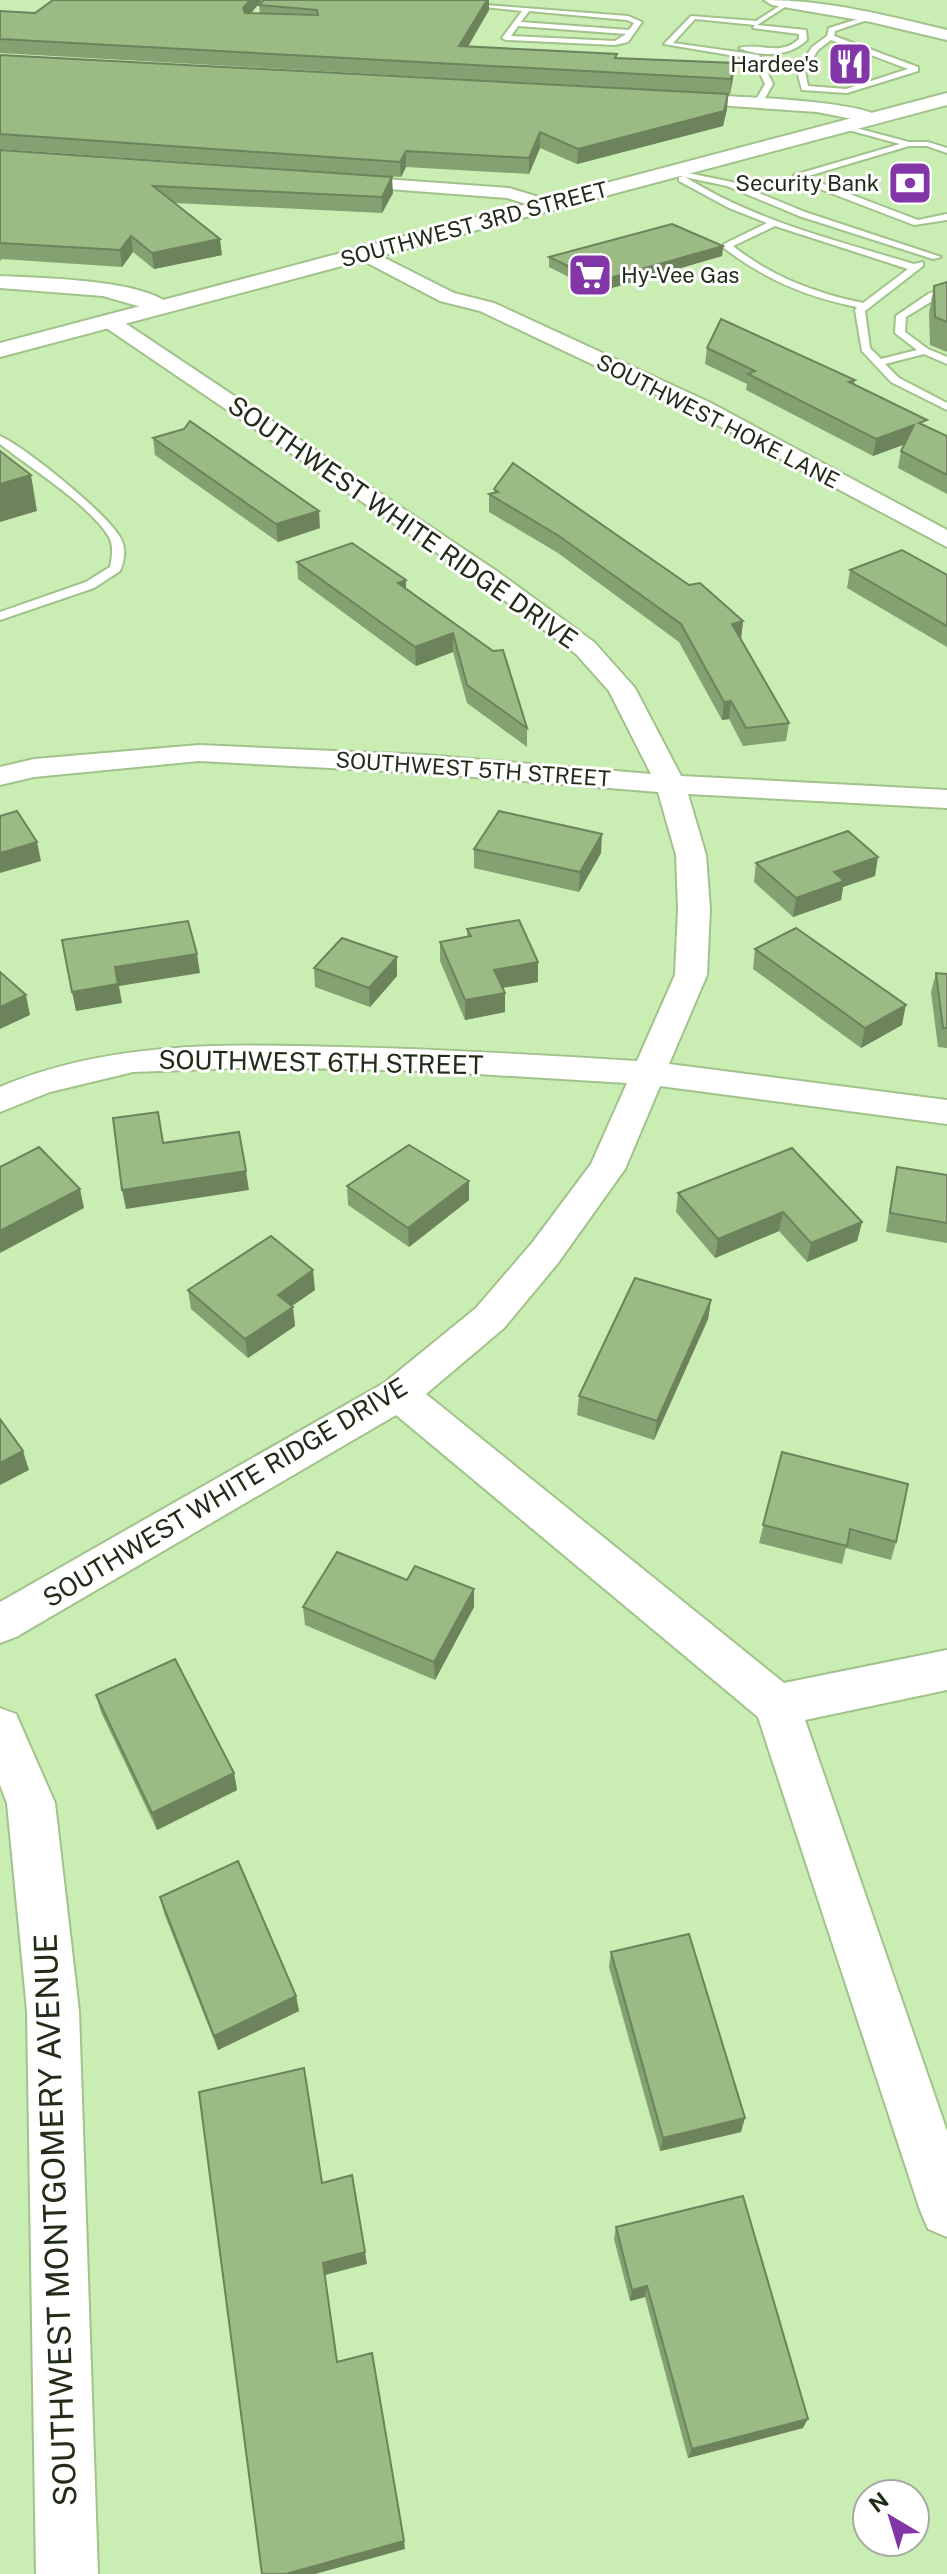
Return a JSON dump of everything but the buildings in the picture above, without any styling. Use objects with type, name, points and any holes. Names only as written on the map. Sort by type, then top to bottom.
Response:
[{"type":"main road","points":[[780,1],[871,17],[947,35]]},
{"type":"main road","name":"SOUTHWEST 3RD STREET","points":[[0,350],[363,253],[408,250],[546,205],[947,99]]},
{"type":"street","points":[[666,98],[817,107],[873,118]]},
{"type":"street","points":[[318,179],[509,193],[546,205]]},
{"type":"street","name":"SOUTHWEST HOKE LANE","points":[[363,253],[447,297],[487,307],[703,408],[947,540]]},
{"type":"street","points":[[0,282],[116,291],[138,296],[162,307]]},
{"type":"street","name":"SOUTHWEST HOKE LANE","points":[[466,282],[478,288],[487,307]]},
{"type":"street","name":"SOUTHWEST WHITE RIDGE DRIVE","points":[[0,1624],[398,1394],[490,1318],[545,1253],[607,1169],[691,975],[694,909],[691,855],[670,783],[621,688],[585,648],[489,577],[109,321]]},
{"type":"street","name":"SOUTHWEST 5TH STREET","points":[[0,776],[34,768],[199,753],[425,764],[757,791],[947,799]]},
{"type":"street","name":"SOUTHWEST 6TH STREET","points":[[0,1100],[40,1083],[147,1060],[262,1056],[428,1060],[648,1073],[947,1112]]},
{"type":"street","points":[[398,1394],[777,1705],[947,2210]]},
{"type":"street","points":[[777,1705],[947,1670]]},
{"type":"street","name":"SOUTHWEST MONTGOMERY AVENUE","points":[[0,1729],[31,1803],[53,2011],[67,2574]]},
{"type":"lane","points":[[424,0],[628,18],[638,22],[625,40],[609,44],[506,38],[526,10]]},
{"type":"lane","points":[[739,50],[756,25],[780,1]]},
{"type":"lane","points":[[693,17],[803,32],[803,40],[795,50],[739,50],[668,44],[693,17]]},
{"type":"lane","points":[[830,37],[915,69],[855,90],[805,88],[801,71],[815,49],[830,37],[832,30],[871,17]]},
{"type":"lane","points":[[516,24],[631,32]]},
{"type":"lane","points":[[739,50],[756,57],[769,84],[758,103]]},
{"type":"lane","points":[[844,126],[947,151]]},
{"type":"lane","points":[[909,144],[797,177],[917,223],[947,217]]},
{"type":"lane","points":[[673,172],[700,191],[777,222],[913,267]]},
{"type":"lane","points":[[673,172],[729,184],[802,214],[936,257]]},
{"type":"lane","points":[[777,222],[727,246],[753,268],[816,297],[864,306]]},
{"type":"lane","points":[[947,253],[913,267],[860,310],[865,349],[895,380],[947,407]]},
{"type":"lane","points":[[947,289],[901,316],[900,333],[925,351],[947,361]]},
{"type":"lane","points":[[878,363],[925,351]]},
{"type":"lane","points":[[0,439],[87,509],[115,537],[119,554],[116,569],[90,585],[0,616]]},
{"type":"place","name":"Hardee's","points":[[850,64]]},
{"type":"place","name":"Security Bank","points":[[910,183]]},
{"type":"place","name":"Hy-Vee Gas","points":[[590,275]]}]
